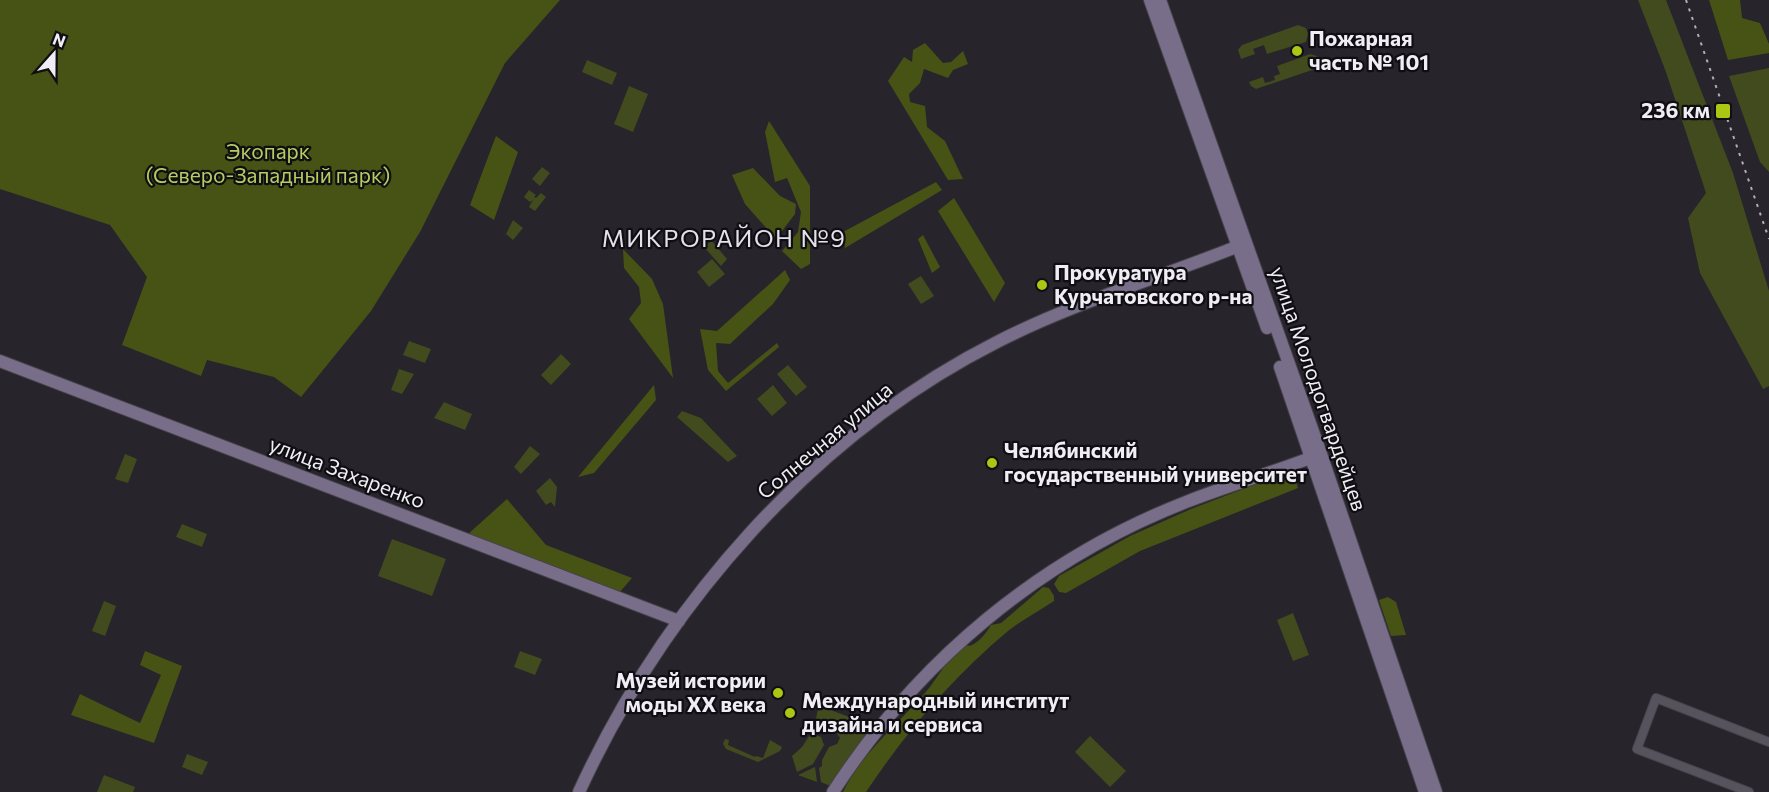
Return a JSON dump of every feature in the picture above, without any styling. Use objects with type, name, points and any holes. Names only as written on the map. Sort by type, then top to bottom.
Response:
[{"type":"street","name":"улица Молодогвардейцев","points":[[1150,0],[1177,62],[1407,722],[1436,792]]},
{"type":"street","name":"улица Молодогвардейцев","points":[[1160,0],[1177,62]]},
{"type":"street","name":"Солнечная улица","points":[[579,792],[612,726],[680,621],[724,562],[774,506],[886,410],[996,342],[1036,323],[1086,302],[1242,245]]},
{"type":"street","name":"улица Захаренко","points":[[0,361],[680,621]]},
{"type":"street","points":[[833,792],[876,732],[937,664],[996,610],[1044,576],[1090,547],[1185,502],[1316,456]]},
{"type":"street","points":[[1749,792],[1637,749],[1656,698],[1769,742]]},
{"type":"street","name":"улица Молодогвардейцев","points":[[1407,722],[1425,792]]},
{"type":"green space","name":"Экопарк (Северо-Западный парк)","points":[[0,0],[560,0],[505,63],[420,232],[371,311],[301,397],[274,377],[207,360],[201,376],[122,345],[147,277],[110,225],[0,189]]},
{"type":"green space","points":[[1638,0],[1666,0],[1733,173],[1769,291],[1769,386],[1763,389],[1700,273],[1688,218],[1706,193],[1666,72]]},
{"type":"green space","points":[[1709,0],[1740,0],[1742,18],[1760,23],[1769,44],[1769,53],[1728,60]]},
{"type":"green space","points":[[1298,25],[1306,28],[1308,34],[1306,42],[1267,54],[1264,45],[1253,49],[1255,54],[1241,59],[1238,50],[1242,45]]},
{"type":"green space","points":[[925,43],[943,63],[951,62],[963,51],[968,64],[953,70],[948,78],[924,69],[920,83],[909,94],[910,102],[925,106],[927,127],[945,141],[963,179],[948,180],[888,81],[904,57],[912,62],[913,50]]},
{"type":"green space","points":[[1310,54],[1320,57],[1321,64],[1318,68],[1256,89],[1249,82],[1263,77],[1265,83],[1275,80],[1274,76],[1280,74],[1277,66]]},
{"type":"green space","points":[[587,60],[617,73],[612,85],[582,72]]},
{"type":"green space","points":[[1769,68],[1769,172],[1760,162],[1729,76]]},
{"type":"green space","points":[[629,86],[648,94],[633,132],[614,124]]},
{"type":"green space","points":[[769,121],[810,186],[810,264],[801,269],[782,251],[798,232],[801,212],[787,178],[775,182],[765,132]]},
{"type":"green space","points":[[496,136],[518,152],[494,220],[470,205]]},
{"type":"green space","points":[[542,167],[550,173],[540,186],[532,179]]},
{"type":"green space","points":[[753,168],[780,196],[796,204],[795,214],[776,239],[745,204],[732,175]]},
{"type":"green space","points":[[936,182],[942,190],[845,248],[843,232]]},
{"type":"green space","points":[[529,190],[536,195],[534,197],[536,198],[541,193],[546,197],[535,211],[529,207],[533,200],[530,202],[524,197]]},
{"type":"green space","points":[[954,198],[1005,283],[994,302],[938,211]]},
{"type":"green space","points":[[513,220],[523,228],[513,240],[506,234]]},
{"type":"green space","points":[[923,235],[940,267],[932,273],[918,239]]},
{"type":"green space","points":[[711,240],[727,259],[721,266],[704,247]]},
{"type":"green space","points":[[623,249],[652,279],[663,304],[673,378],[629,319],[641,303],[639,287],[624,268]]},
{"type":"green space","points":[[712,259],[725,274],[709,287],[697,272]]},
{"type":"green space","points":[[785,270],[790,280],[773,304],[730,344],[716,343],[718,371],[728,383],[777,343],[779,347],[726,391],[708,370],[700,329],[717,331]]},
{"type":"green space","points":[[921,276],[934,296],[921,304],[908,284]]},
{"type":"green space","points":[[409,341],[431,349],[425,363],[403,355]]},
{"type":"green space","points":[[561,354],[571,364],[551,385],[541,375]]},
{"type":"green space","points":[[788,365],[807,387],[796,396],[777,374]]},
{"type":"green space","points":[[399,369],[414,374],[402,394],[391,390]]},
{"type":"green space","points":[[654,385],[656,400],[594,473],[578,477]]},
{"type":"green space","points":[[773,385],[787,403],[772,416],[757,399]]},
{"type":"green space","points":[[444,402],[472,414],[465,430],[434,418]]},
{"type":"green space","points":[[682,411],[701,418],[737,456],[728,462],[677,417]]},
{"type":"green space","points":[[530,446],[540,454],[521,474],[514,467]]},
{"type":"green space","points":[[125,454],[137,459],[128,483],[115,479]]},
{"type":"green space","points":[[1293,470],[1298,488],[1140,551],[1066,593],[1059,592],[1054,584],[1059,576],[1130,536],[1191,509]]},
{"type":"green space","points":[[550,478],[557,487],[555,507],[551,502],[546,505],[536,491]]},
{"type":"green space","points":[[507,499],[546,545],[632,578],[619,593],[467,535]]},
{"type":"green space","points":[[182,524],[207,534],[202,547],[176,537]]},
{"type":"green space","points":[[392,539],[446,559],[432,596],[378,576]]},
{"type":"green space","points":[[1043,587],[1049,588],[1054,601],[1008,631],[949,686],[897,748],[866,792],[843,792],[870,752],[925,693],[952,657],[963,647],[978,641],[991,625],[1001,623]]},
{"type":"green space","points":[[1388,597],[1396,602],[1406,635],[1391,636],[1379,600]]},
{"type":"green space","points":[[104,601],[116,606],[105,636],[92,631]]},
{"type":"green space","points":[[1293,613],[1309,655],[1293,661],[1277,620]]},
{"type":"green space","points":[[145,651],[182,666],[154,743],[71,715],[80,694],[140,723],[161,675],[140,665]]},
{"type":"green space","points":[[520,651],[542,659],[535,675],[514,667]]},
{"type":"green space","points":[[818,709],[828,709],[873,726],[830,786],[821,782],[819,768],[822,766],[822,760],[829,747],[837,744],[840,738],[834,729],[827,729],[823,732],[814,728]]},
{"type":"green space","points":[[811,733],[821,737],[824,745],[813,764],[797,772],[792,756],[802,747]]},
{"type":"green space","points":[[1090,736],[1126,771],[1110,787],[1075,752]]},
{"type":"green space","points":[[725,739],[729,740],[728,745],[755,757],[763,758],[770,740],[782,747],[780,751],[758,762],[726,749],[723,744]]},
{"type":"green space","points":[[187,754],[208,762],[202,775],[182,767]]},
{"type":"green space","points":[[815,767],[817,782],[798,775]]},
{"type":"green space","points":[[104,775],[135,787],[133,792],[97,792]]},
{"type":"railway","points":[[1686,0],[1769,239]]},
{"type":"place","name":"Пожарная часть № 101","points":[[1297,51]]},
{"type":"place","name":"236 км","points":[[1723,111]]},
{"type":"place","name":"Прокуратура Курчатовского р-на","points":[[1042,285]]},
{"type":"place","name":"Челябинский государственный университет","points":[[992,463]]},
{"type":"place","name":"Музей истории моды XX века","points":[[778,693]]},
{"type":"place","name":"Международный институт дизайна и сервиса","points":[[790,713]]},
{"type":"district","name":"МИКРОРАЙОН №9","points":[[724,239]]}]
